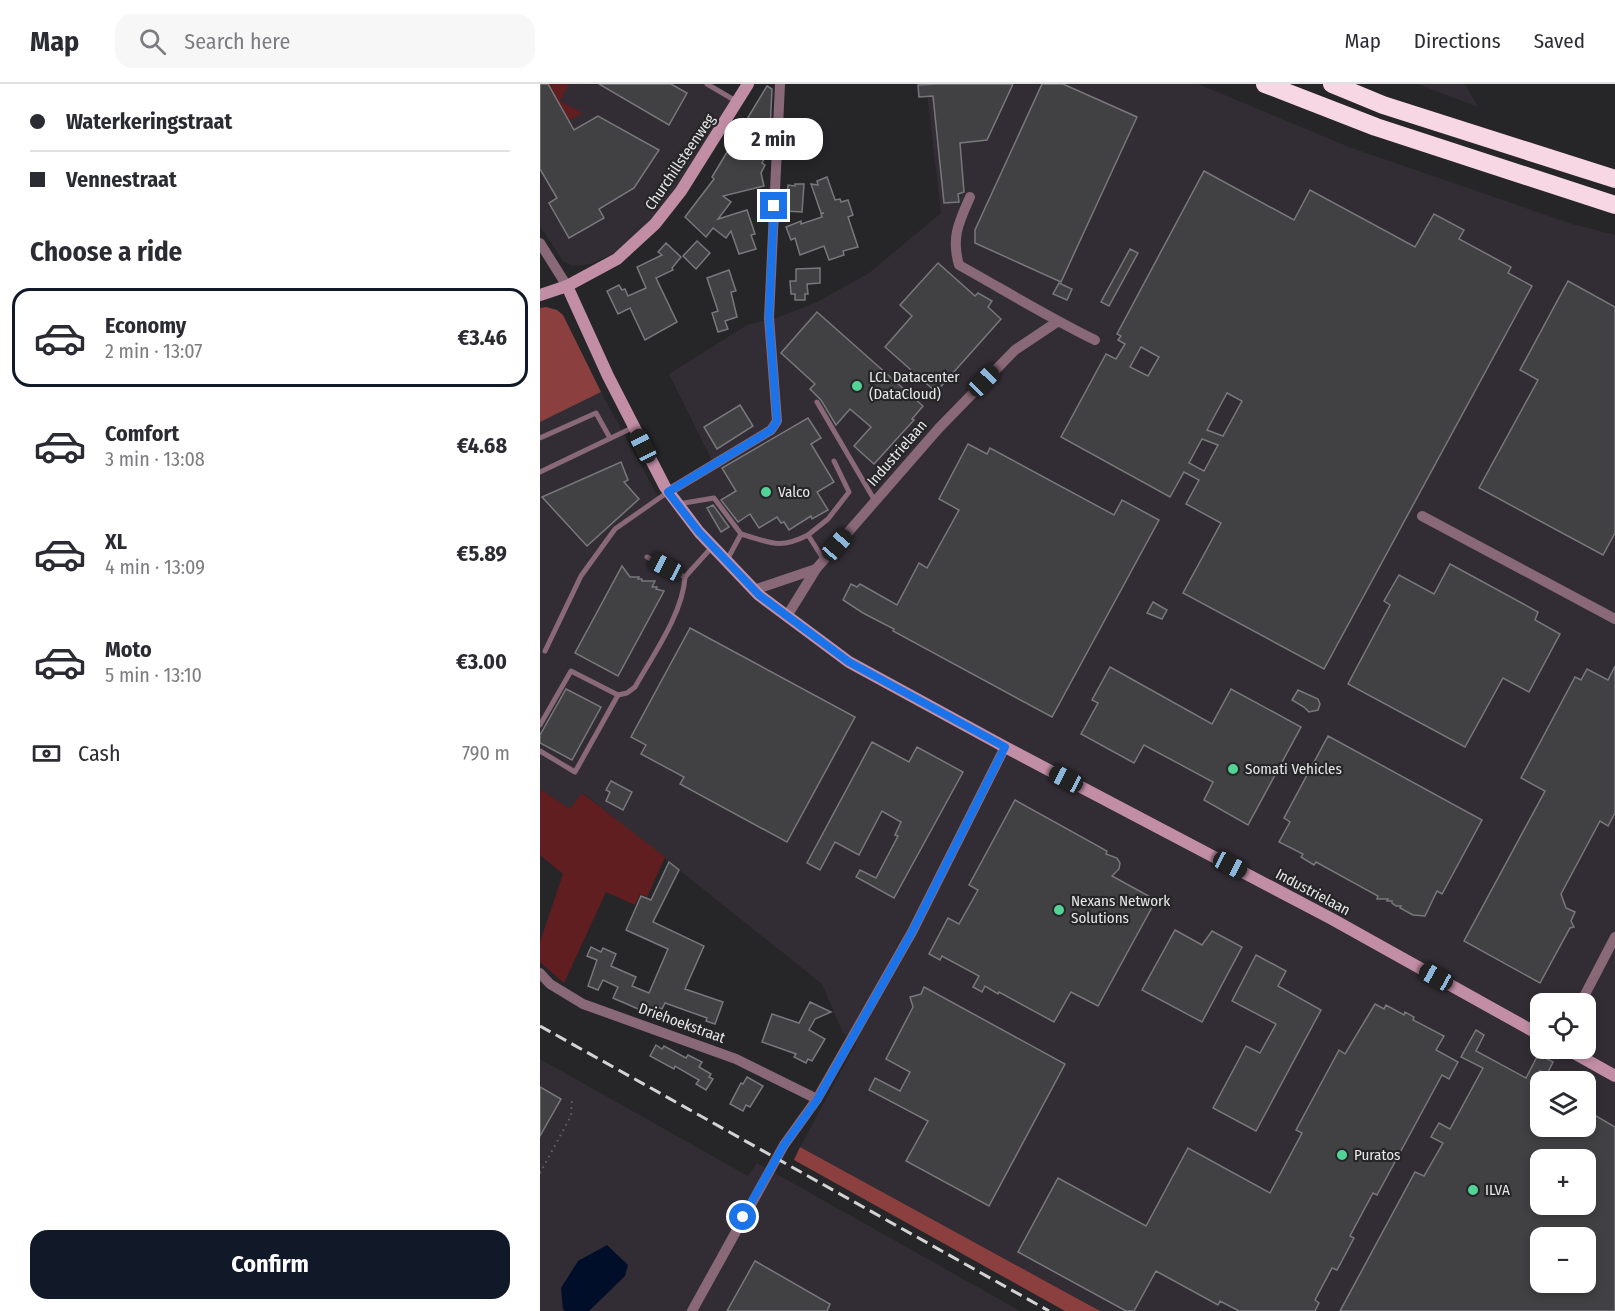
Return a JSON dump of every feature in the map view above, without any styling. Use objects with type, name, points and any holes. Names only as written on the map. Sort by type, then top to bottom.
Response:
[{"type":"highway","points":[[1265,84],[1376,128],[1615,205]]},
{"type":"highway","points":[[1332,84],[1383,105],[1615,179]]},
{"type":"street","name":"Churchillsteenweg","points":[[540,294],[567,286],[617,259],[655,224],[681,191],[748,84]]},
{"type":"street","points":[[668,492],[771,430],[777,421],[769,318],[780,84]]},
{"type":"street","points":[[970,197],[957,226],[955,250],[959,265],[1037,308],[1057,322],[1095,340]]},
{"type":"street","points":[[540,243],[567,286]]},
{"type":"street","name":"Industrielaan","points":[[567,286],[598,357],[668,492],[712,547],[754,590],[787,616],[849,662],[1332,919],[1530,1029]]},
{"type":"street","name":"Industrielaan","points":[[754,590],[816,569],[939,428],[1015,350],[1057,322]]},
{"type":"street","points":[[1422,516],[1615,620]]},
{"type":"street","points":[[787,616],[816,569]]},
{"type":"street","points":[[692,1311],[784,1145],[817,1100],[912,932],[1005,747]]},
{"type":"street","points":[[1586,993],[1615,937]]},
{"type":"street","name":"Driehoekstraat","points":[[540,973],[550,984],[583,1004],[736,1059],[817,1100]]},
{"type":"street","points":[[1585,1059],[1615,1076]]},
{"type":"lane","points":[[707,84],[737,102]]},
{"type":"lane","points":[[817,402],[875,501]]},
{"type":"lane","points":[[540,438],[596,413],[610,438]]},
{"type":"lane","points":[[540,472],[634,427]]},
{"type":"lane","points":[[678,504],[714,498],[741,534],[776,545],[800,539],[828,519],[849,492],[834,461]]},
{"type":"lane","points":[[545,651],[580,576],[615,529],[668,492]]},
{"type":"lane","points":[[726,561],[741,534]]},
{"type":"lane","points":[[808,535],[824,560]]},
{"type":"lane","points":[[540,725],[571,671],[618,695],[627,693],[635,687],[679,608],[684,593],[685,577],[712,547]]},
{"type":"lane","points":[[647,556],[685,577]]},
{"type":"lane","points":[[540,751],[575,772],[618,695]]},
{"type":"path","points":[[540,1173],[571,1116],[572,1099]]},
{"type":"shaded area","points":[[540,84],[569,84],[560,101],[583,113],[540,137]]},
{"type":"shaded area","points":[[569,84],[707,84],[737,102],[651,220],[613,254],[590,264],[573,266],[563,261],[540,226],[540,137],[582,113],[560,101]]},
{"type":"shaded area","points":[[926,84],[1198,84],[1349,147],[1572,224],[1615,235],[1615,1311],[1100,1311],[800,1147],[857,1042],[843,1033],[822,984],[583,793],[570,809],[540,789],[540,422],[601,392],[659,499],[714,465],[669,374],[747,325],[779,317],[817,302],[869,273],[941,213]]},
{"type":"shaded area","points":[[1418,84],[1465,84],[1478,107]]},
{"type":"shaded area","points":[[540,308],[557,310],[563,315],[601,392],[540,422]]},
{"type":"shaded area","points":[[540,789],[570,809],[582,793],[665,857],[647,897],[640,894],[635,905],[606,892],[564,983],[540,962],[540,942],[563,874],[540,855]]},
{"type":"shaded area","points":[[540,1059],[748,1176],[757,1163],[1020,1311],[540,1311]]},
{"type":"shaded area","points":[[800,1147],[1100,1311],[1065,1311],[794,1160]]},
{"type":"water","points":[[607,1245],[628,1265],[625,1276],[589,1311],[565,1311],[561,1288],[578,1261]]},
{"type":"building","points":[[540,84],[548,84],[574,130],[598,116],[659,150],[634,188],[599,209],[604,218],[569,238],[549,203],[557,198],[540,169]]},
{"type":"building","points":[[599,84],[671,84],[687,93],[669,125]]},
{"type":"building","points":[[1013,84],[987,140],[960,143],[964,192],[958,194],[959,202],[944,203],[933,96],[919,97],[918,85]]},
{"type":"building","points":[[1042,84],[1063,84],[1137,117],[1061,282],[975,243],[975,230]]},
{"type":"building","points":[[767,86],[772,89],[769,150],[762,163],[765,165],[761,173],[764,186],[723,196],[731,202],[718,219],[747,210],[755,234],[751,235],[756,249],[739,254],[731,231],[726,238],[713,228],[706,237],[685,217],[714,179],[712,177]]},
{"type":"building","points":[[1204,171],[1294,220],[1310,190],[1415,247],[1434,214],[1464,230],[1459,239],[1511,267],[1508,273],[1532,286],[1324,669],[1183,593],[1221,523],[1186,504],[1199,480],[1184,472],[1170,497],[1061,437],[1106,354],[1116,359],[1125,344],[1118,340],[1121,336],[1117,334]],"holes":[[[1141,347],[1159,357],[1148,376],[1130,367]],[[1227,393],[1242,401],[1223,436],[1207,430]],[[1202,439],[1218,445],[1204,471],[1189,463]]]},
{"type":"building","points":[[827,177],[835,200],[840,199],[841,202],[848,200],[853,215],[848,217],[858,247],[843,251],[844,255],[829,260],[824,246],[800,255],[795,238],[791,240],[786,227],[822,217],[821,214],[824,213],[821,213],[811,184],[818,185],[817,181]]},
{"type":"building","points":[[795,184],[804,184],[802,212],[786,211],[788,185],[795,186]]},
{"type":"building","points":[[697,241],[710,253],[696,269],[683,256]]},
{"type":"building","points":[[666,243],[681,257],[672,268],[673,270],[656,278],[677,322],[645,340],[630,308],[618,314],[607,291],[619,285],[622,290],[625,289],[628,296],[646,288],[637,267],[662,255],[658,252]]},
{"type":"building","points":[[1130,249],[1138,253],[1109,306],[1101,302]]},
{"type":"building","points":[[938,263],[975,296],[978,293],[992,301],[988,307],[1001,319],[936,392],[885,347],[912,316],[900,305]]},
{"type":"building","points":[[820,268],[820,283],[807,284],[808,294],[805,294],[805,300],[795,300],[795,294],[791,294],[790,281],[796,281],[796,269]]},
{"type":"building","points":[[729,270],[736,291],[731,292],[737,317],[725,321],[728,329],[718,332],[712,313],[718,311],[707,278]]},
{"type":"building","points":[[1568,281],[1615,307],[1615,533],[1603,555],[1479,488],[1538,380],[1520,370]]},
{"type":"building","points":[[1059,283],[1072,289],[1067,300],[1053,294]]},
{"type":"building","name":"LCL Datacenter (DataCloud)","points":[[817,312],[923,406],[912,419],[914,420],[874,464],[854,446],[871,427],[850,409],[836,425],[821,400],[810,389],[815,384],[781,353]]},
{"type":"building","points":[[740,405],[753,426],[717,449],[704,427]]},
{"type":"building","points":[[808,418],[821,438],[811,444],[834,482],[817,492],[828,510],[812,519],[811,516],[789,530],[777,517],[759,528],[750,514],[738,522],[721,500],[736,491],[722,468]]},
{"type":"building","points":[[968,444],[987,454],[990,448],[1114,515],[1122,500],[1159,520],[1052,717],[893,631],[894,629],[843,600],[851,584],[857,587],[860,584],[897,605],[919,563],[927,568],[959,510],[939,499]]},
{"type":"building","points":[[621,462],[628,480],[624,482],[639,499],[587,546],[542,497]]},
{"type":"building","points":[[713,505],[729,527],[721,532],[707,508]]},
{"type":"building","points":[[1450,564],[1538,612],[1535,620],[1560,634],[1529,692],[1503,678],[1465,747],[1348,684],[1390,605],[1384,601],[1399,575],[1434,594]]},
{"type":"building","points":[[622,566],[630,577],[639,577],[638,579],[642,581],[655,581],[652,587],[664,591],[618,676],[575,653]]},
{"type":"building","points":[[1153,602],[1167,610],[1162,619],[1147,613]]},
{"type":"building","points":[[690,628],[855,717],[787,842],[680,784],[684,777],[641,754],[646,745],[631,737]]},
{"type":"building","points":[[1615,666],[1615,813],[1608,826],[1600,821],[1561,894],[1566,908],[1575,912],[1571,921],[1574,927],[1570,928],[1540,983],[1464,941],[1545,791],[1521,778],[1575,677],[1581,680],[1587,669],[1608,680]]},
{"type":"building","name":"Somati Vehicles","points":[[1110,667],[1212,724],[1231,689],[1301,727],[1248,825],[1204,800],[1213,782],[1144,745],[1134,763],[1081,734],[1098,703],[1092,700]]},
{"type":"building","points":[[566,689],[601,707],[572,760],[540,743],[540,735]]},
{"type":"building","points":[[1298,690],[1318,699],[1320,704],[1318,710],[1309,712],[1292,700]]},
{"type":"building","points":[[1328,736],[1482,820],[1442,894],[1437,891],[1425,916],[1413,915],[1400,908],[1401,906],[1396,906],[1392,901],[1387,901],[1388,899],[1377,899],[1378,896],[1316,862],[1314,865],[1301,857],[1303,854],[1279,842],[1290,822],[1284,818]]},
{"type":"building","points":[[872,742],[909,762],[917,747],[963,772],[894,898],[856,877],[860,870],[876,878],[898,836],[895,835],[901,822],[882,811],[859,855],[835,842],[820,870],[807,863]]},
{"type":"building","points":[[611,781],[632,792],[623,810],[606,801],[610,792],[606,790]]},
{"type":"building","name":"Nexans Network Solutions","points":[[1015,800],[1107,851],[1106,854],[1117,858],[1120,863],[1119,869],[1112,876],[1156,900],[1098,1006],[1071,992],[1054,1022],[985,986],[982,992],[973,987],[979,976],[942,956],[940,960],[929,954],[948,918],[959,924],[978,890],[969,885]]},
{"type":"building","points":[[669,862],[679,870],[653,922],[704,946],[685,989],[723,1002],[715,1024],[706,1021],[707,1018],[665,1003],[662,1009],[656,1006],[652,1015],[613,998],[618,987],[603,980],[598,990],[588,986],[597,960],[587,956],[591,947],[601,952],[603,948],[616,954],[611,966],[636,977],[632,986],[649,993],[668,949],[626,930],[641,896],[651,900]]},
{"type":"building","points":[[1175,930],[1202,945],[1212,931],[1242,947],[1202,1022],[1142,990]]},
{"type":"building","points":[[1256,955],[1286,971],[1278,986],[1321,1010],[1256,1131],[1213,1108],[1246,1046],[1260,1053],[1276,1024],[1232,1001]]},
{"type":"building","points":[[924,987],[1065,1064],[989,1206],[906,1161],[928,1121],[869,1090],[875,1078],[900,1091],[910,1072],[886,1059],[913,1007],[910,997],[921,994]]},
{"type":"building","points":[[810,1002],[831,1012],[815,1019],[809,1030],[825,1039],[812,1061],[808,1059],[806,1063],[794,1057],[796,1054],[762,1042],[772,1014],[799,1023]]},
{"type":"building","name":"Puratos","points":[[1375,1004],[1384,1009],[1386,1005],[1404,1015],[1405,1012],[1414,1017],[1413,1020],[1444,1036],[1436,1050],[1458,1062],[1449,1079],[1442,1075],[1377,1195],[1373,1193],[1350,1236],[1354,1238],[1337,1270],[1332,1268],[1315,1300],[1319,1303],[1315,1311],[1239,1311],[1220,1301],[1218,1305],[1156,1271],[1134,1311],[1126,1311],[1018,1252],[1058,1178],[1146,1226],[1188,1148],[1270,1193],[1302,1133],[1296,1130],[1339,1050],[1345,1054]]},
{"type":"building","name":"ILVA","points":[[1476,1030],[1484,1035],[1476,1051],[1526,1078],[1536,1059],[1547,1059],[1553,1062],[1548,1071],[1530,1071],[1530,1137],[1596,1137],[1596,1116],[1615,1127],[1615,1311],[1340,1311],[1415,1172],[1424,1176],[1443,1143],[1431,1137],[1439,1123],[1450,1129],[1483,1068],[1461,1057]]},
{"type":"building","points":[[656,1045],[662,1049],[664,1046],[686,1058],[688,1055],[702,1062],[699,1067],[711,1074],[709,1077],[713,1079],[706,1090],[696,1084],[699,1080],[675,1066],[674,1069],[650,1056]]},
{"type":"building","points":[[747,1077],[763,1086],[750,1107],[746,1105],[743,1111],[730,1104],[741,1083],[743,1084]]},
{"type":"building","points":[[540,1087],[561,1099],[540,1136]]},
{"type":"building","points":[[755,1261],[830,1304],[827,1311],[727,1311]]},
{"type":"railway","points":[[540,1026],[1049,1311]]},
{"type":"place","name":"LCL Datacenter (DataCloud)","points":[[857,386]]},
{"type":"place","name":"Valco","points":[[766,492]]},
{"type":"place","name":"Somati Vehicles","points":[[1233,769]]},
{"type":"place","name":"Nexans Network Solutions","points":[[1059,910]]},
{"type":"place","name":"Puratos","points":[[1342,1155]]},
{"type":"place","name":"ILVA","points":[[1473,1190]]},
{"type":"route","points":[[743,1217],[784,1145],[817,1100],[912,932],[1005,747],[849,662],[759,595],[699,532],[668,492],[771,430],[777,421],[769,318],[774,206]]}]
